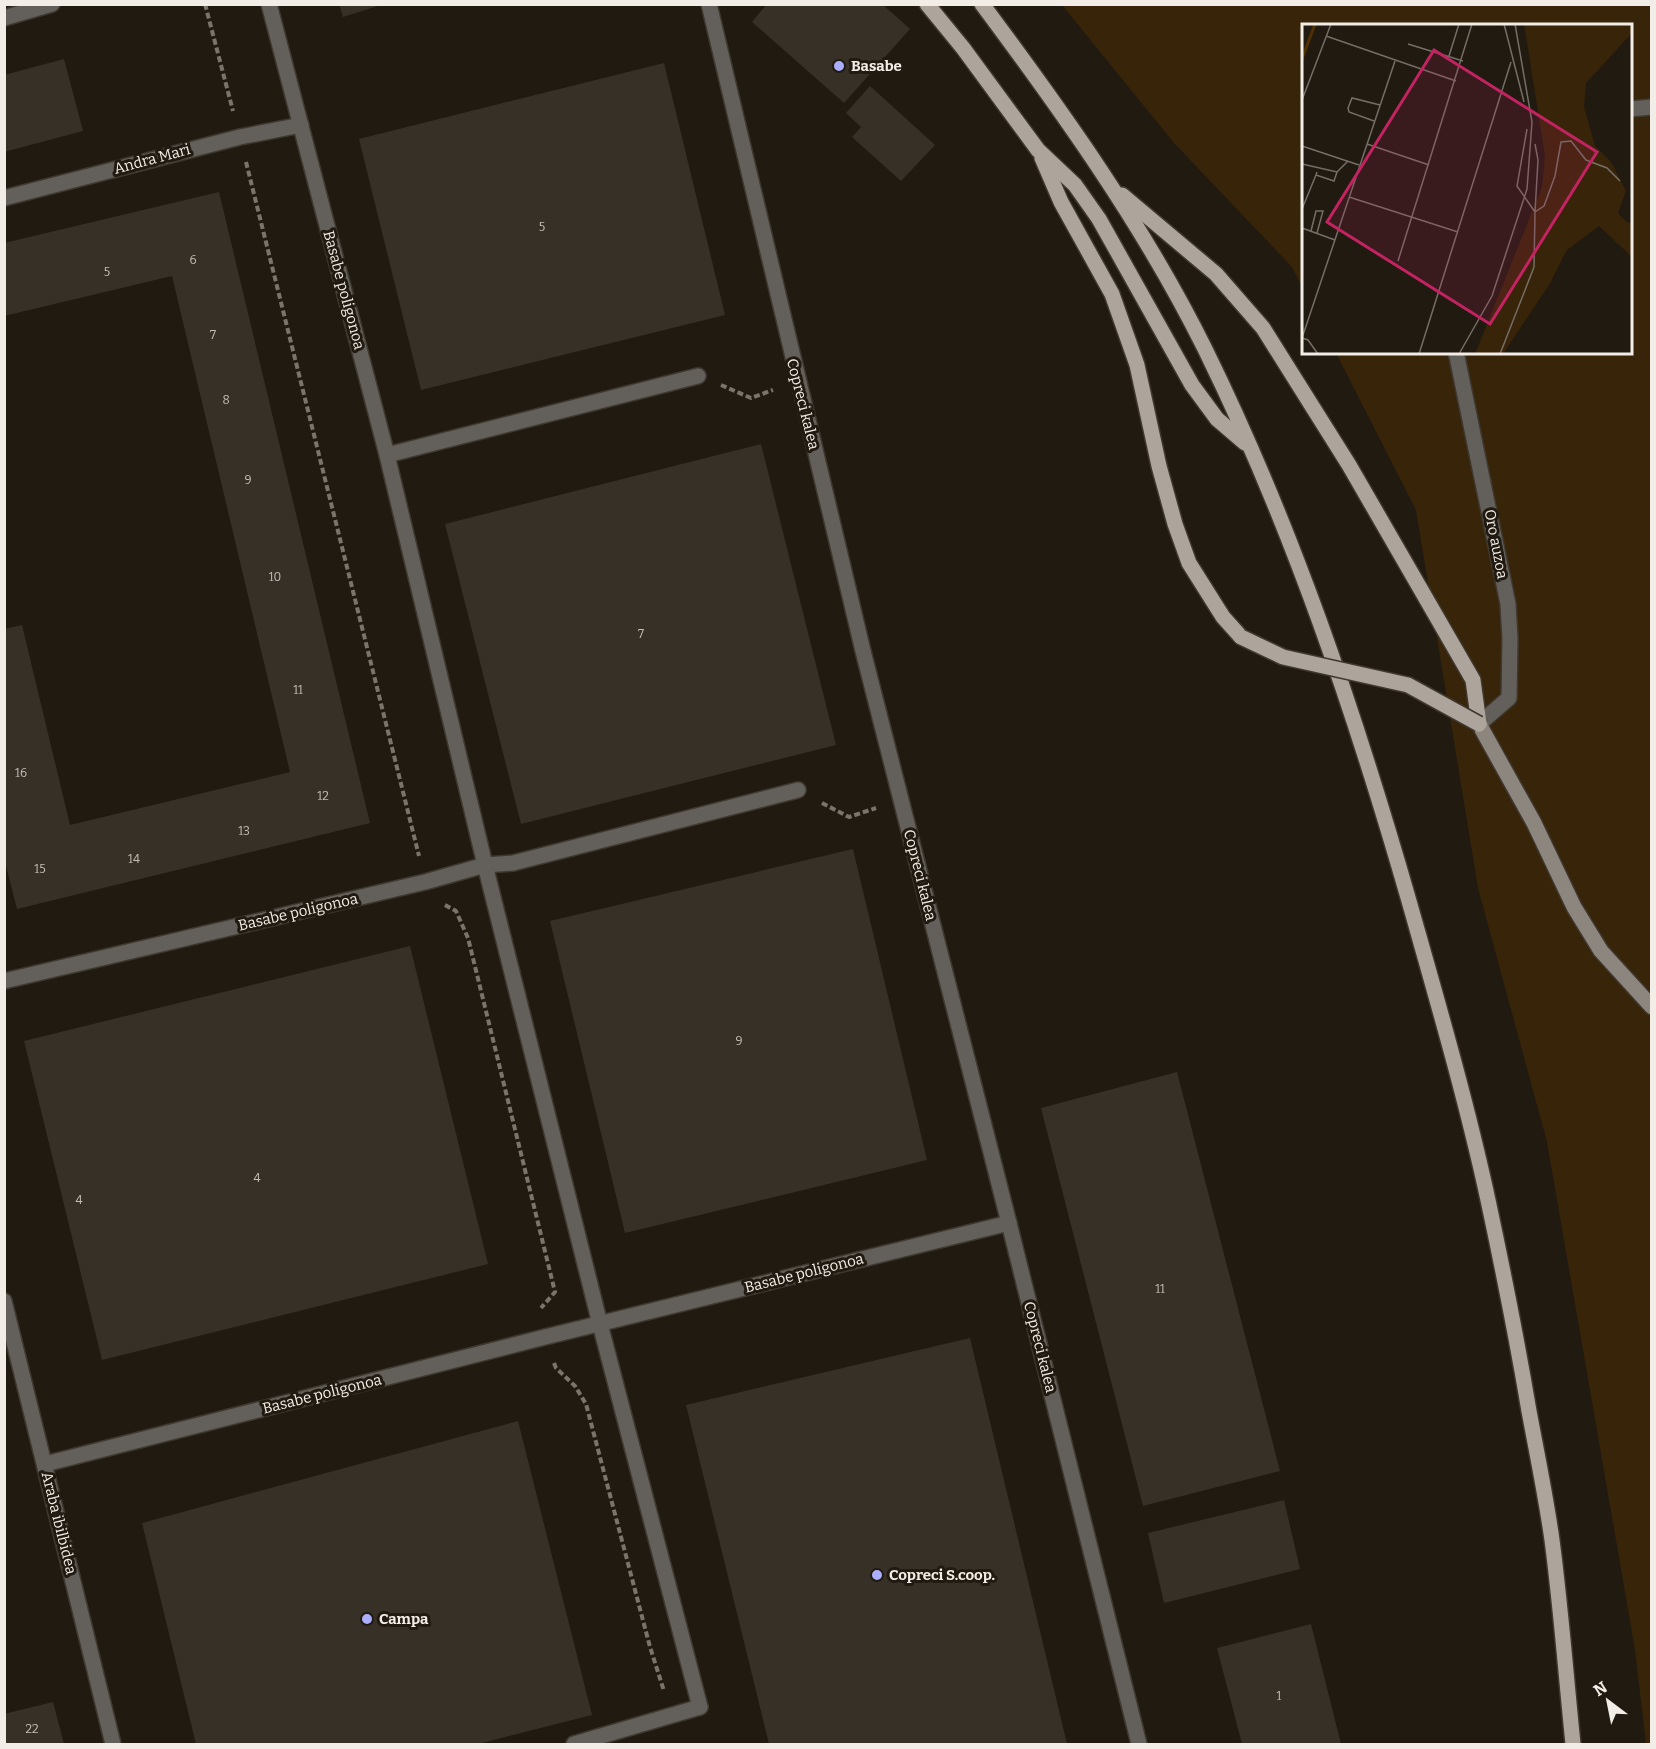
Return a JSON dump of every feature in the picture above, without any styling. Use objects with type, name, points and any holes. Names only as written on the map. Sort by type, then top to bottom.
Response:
[{"type":"main road","points":[[927,4],[963,48],[1038,150],[1075,185],[1099,219],[1192,385],[1217,420],[1250,447]]},
{"type":"main road","points":[[982,4],[1043,85],[1112,187],[1159,265],[1204,348],[1250,447],[1312,595],[1377,791],[1446,1032],[1485,1186],[1519,1354],[1552,1538],[1573,1744]]},
{"type":"main road","points":[[1038,150],[1061,202],[1112,294],[1137,365],[1159,466],[1175,524],[1189,563],[1223,617],[1241,636],[1283,657],[1408,685],[1479,724]]},
{"type":"main road","points":[[1112,187],[1216,274],[1263,328],[1349,465],[1473,680],[1479,724]]},
{"type":"street","points":[[4,18],[52,4]]},
{"type":"street","name":"Basabe poligonoa","points":[[269,4],[387,455],[485,865],[600,1324],[700,1707],[573,1744]]},
{"type":"street","name":"Copreci kalea","points":[[709,4],[863,651],[1139,1744]]},
{"type":"street","points":[[1632,110],[1652,107]]},
{"type":"street","name":"Andra Mari","points":[[4,198],[240,136],[301,125]]},
{"type":"street","name":"Oro auzoa","points":[[1456,354],[1508,604],[1509,698],[1479,724]]},
{"type":"street","points":[[387,455],[698,376]]},
{"type":"street","points":[[1479,724],[1534,823],[1580,916],[1602,951],[1652,1007]]},
{"type":"street","name":"Basabe poligonoa","points":[[4,981],[425,882],[485,865],[513,863],[798,790]]},
{"type":"street","name":"Basabe poligonoa","points":[[45,1464],[1009,1223]]},
{"type":"street","name":"Araba ibilbidea","points":[[4,1301],[113,1744]]},
{"type":"path","points":[[698,376],[751,398],[780,388]]},
{"type":"path","points":[[798,790],[849,817],[880,807]]},
{"type":"shaded area","points":[[1062,5],[1651,5],[1651,1744],[1646,1744],[1635,1650],[1547,1142],[1478,888],[1416,510],[1337,354],[1632,354],[1632,24],[1302,24],[1302,287],[1292,267],[1174,143]]},
{"type":"building","points":[[339,4],[380,4],[381,5],[343,17]]},
{"type":"building","name":"Basabe","points":[[767,4],[882,4],[910,29],[844,103],[752,22]]},
{"type":"building","points":[[64,59],[83,131],[4,152],[4,75]]},
{"type":"building","points":[[664,63],[725,315],[421,390],[359,139]]},
{"type":"building","points":[[870,86],[935,145],[901,181],[852,137],[861,127],[846,113]]},
{"type":"building","points":[[219,192],[370,823],[17,909],[4,858],[4,629],[22,625],[70,825],[290,772],[172,276],[4,316],[4,243]]},
{"type":"building","points":[[761,444],[836,745],[521,824],[445,524]]},
{"type":"building","points":[[853,849],[927,1160],[625,1233],[550,921]]},
{"type":"building","points":[[410,946],[488,1264],[102,1360],[24,1041]]},
{"type":"building","points":[[1177,1072],[1280,1471],[1143,1506],[1041,1108]]},
{"type":"building","name":"Copreci S.coop.","points":[[970,1338],[1067,1744],[769,1744],[686,1405]]},
{"type":"building","name":"Campa","points":[[518,1421],[592,1715],[478,1744],[196,1744],[142,1523]]},
{"type":"building","points":[[1284,1500],[1300,1569],[1164,1603],[1148,1533]]},
{"type":"building","points":[[1311,1624],[1341,1744],[1242,1744],[1217,1648]]},
{"type":"building","points":[[53,1702],[64,1744],[4,1744],[4,1714]]},
{"type":"place","name":"Basabe","points":[[839,66]]},
{"type":"place","name":"Copreci S.coop.","points":[[877,1575]]},
{"type":"place","name":"Campa","points":[[367,1619]]}]
